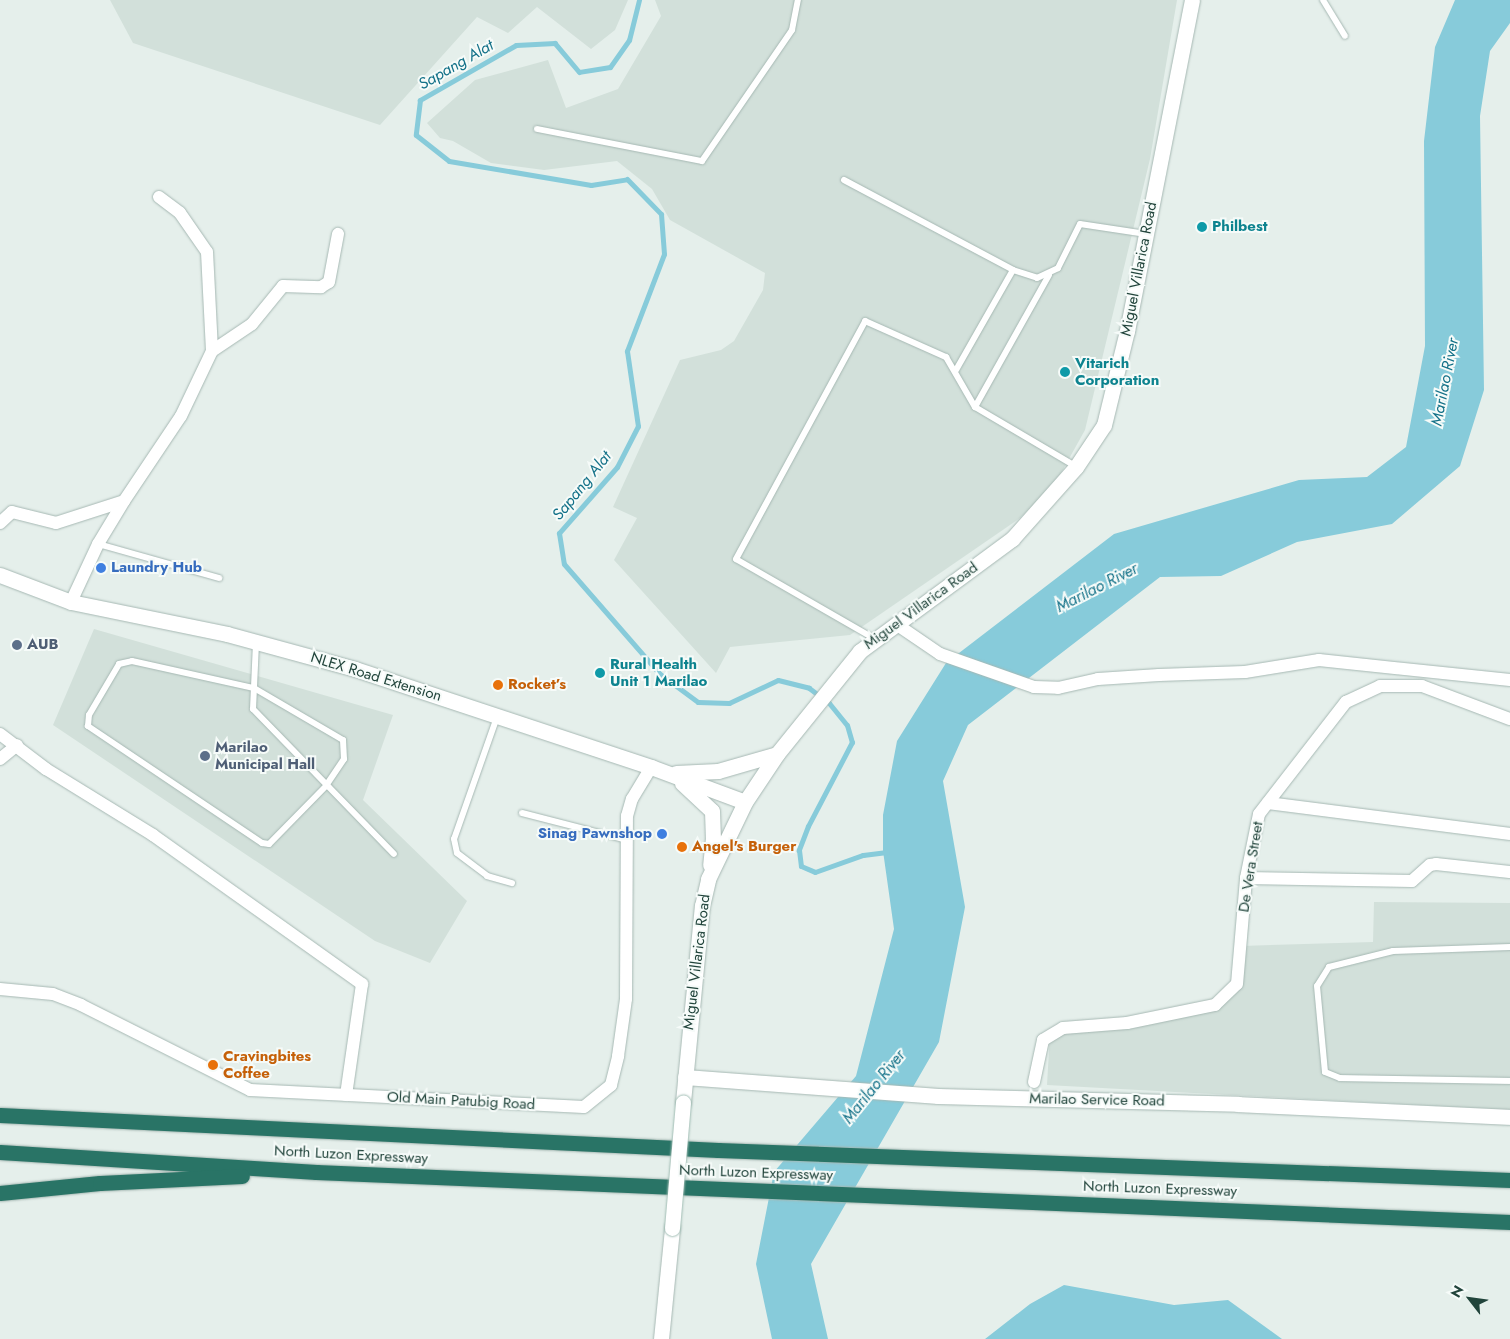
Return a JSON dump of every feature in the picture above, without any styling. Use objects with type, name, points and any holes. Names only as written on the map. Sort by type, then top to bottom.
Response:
[{"type":"highway","name":"North Luzon Expressway","points":[[0,1115],[718,1150],[1510,1180]]},
{"type":"highway","name":"North Luzon Expressway","points":[[0,1152],[316,1172],[1510,1222]]},
{"type":"highway","points":[[0,1193],[100,1183],[316,1172]]},
{"type":"main road","name":"Miguel Villarica Road","points":[[661,1339],[702,906],[708,879],[745,802],[777,754],[860,650],[1012,539],[1076,467],[1104,425],[1146,234],[1192,0]]},
{"type":"main road","name":"NLEX Road Extension","points":[[0,575],[71,602],[256,642],[354,669],[666,772],[745,802]]},
{"type":"main road","points":[[666,772],[718,771],[777,754]]},
{"type":"main road","points":[[666,772],[697,794],[712,811],[713,838],[708,879]]},
{"type":"main road","name":"Marilao Service Road","points":[[685,1077],[808,1084],[938,1096],[1238,1104],[1510,1117]]},
{"type":"street","points":[[71,602],[98,544],[124,501],[181,416],[212,351],[207,252],[180,213],[158,197]]},
{"type":"street","points":[[212,351],[252,324],[283,286],[321,287],[329,282],[338,234]]},
{"type":"street","points":[[0,523],[12,512],[56,523],[124,501]]},
{"type":"street","points":[[896,624],[940,654],[1034,687],[1058,688],[1116,678],[1245,672],[1319,660],[1510,680]]},
{"type":"street","name":"De Vera Street","points":[[1034,1082],[1043,1040],[1063,1028],[1128,1022],[1215,1005],[1237,984],[1246,878],[1259,814],[1346,702],[1380,686],[1422,686],[1510,719]]},
{"type":"street","points":[[0,734],[46,768],[153,836],[362,984],[346,1095]]},
{"type":"street","points":[[0,758],[17,745]]},
{"type":"street","name":"Old Main Patubig Road","points":[[0,988],[53,994],[81,1005],[250,1090],[584,1107],[611,1085],[626,999],[627,816],[632,799],[651,767]]},
{"type":"street","points":[[1268,803],[1510,834]]},
{"type":"street","points":[[1246,878],[1412,881],[1430,865],[1436,864],[1510,872]]},
{"type":"lane","points":[[537,129],[702,161],[792,30],[798,0]]},
{"type":"lane","points":[[1323,0],[1345,36]]},
{"type":"lane","points":[[844,180],[1013,270],[1037,278],[1049,275]]},
{"type":"lane","points":[[974,407],[1049,275],[1058,268],[1080,224],[1146,234]]},
{"type":"lane","points":[[956,370],[1013,270]]},
{"type":"lane","points":[[875,639],[736,559],[865,321],[946,356],[956,370],[974,407],[1076,467]]},
{"type":"lane","points":[[98,544],[219,578]]},
{"type":"lane","points":[[256,642],[253,709],[394,854]]},
{"type":"lane","points":[[132,661],[254,688],[343,740],[344,760],[326,786],[266,844],[88,726],[89,714],[119,664],[132,661]]},
{"type":"lane","points":[[497,716],[454,838],[458,853],[487,876],[512,883]]},
{"type":"lane","points":[[522,813],[627,840]]},
{"type":"lane","points":[[1510,947],[1393,951],[1328,968],[1317,986],[1325,1072],[1340,1078],[1510,1081]]},
{"type":"shaded area","points":[[110,0],[628,0],[615,30],[591,49],[537,7],[508,33],[477,17],[380,125],[133,43]]},
{"type":"shaded area","points":[[655,0],[1177,0],[1150,159],[1085,430],[1055,484],[1020,518],[850,635],[730,647],[716,673],[614,560],[637,518],[613,507],[680,360],[721,350],[734,341],[763,290],[765,273],[670,220],[652,189],[617,161],[544,170],[491,163],[453,141],[440,138],[427,123],[475,80],[548,60],[566,108],[618,89],[661,16]]},
{"type":"shaded area","points":[[94,629],[393,715],[363,800],[467,901],[430,963],[375,941],[53,725]]},
{"type":"shaded area","points":[[1374,902],[1510,903],[1510,1110],[1047,1085],[1050,1033],[1215,1009],[1236,989],[1241,946],[1373,942]]},
{"type":"water","name":"Marilao River","points":[[1455,0],[1510,0],[1510,23],[1490,51],[1480,116],[1484,390],[1460,466],[1392,524],[1297,542],[1221,576],[1160,577],[968,725],[943,781],[965,907],[939,1042],[811,1264],[828,1339],[772,1339],[756,1264],[774,1172],[856,1076],[894,929],[883,851],[883,815],[897,741],[946,663],[1114,534],[1299,480],[1367,477],[1406,447],[1425,346],[1424,141],[1435,47]]},
{"type":"water","points":[[1064,1285],[1174,1305],[1228,1300],[1282,1339],[985,1339],[1030,1304]]},
{"type":"waterway","name":"Sapang Alat","points":[[639,0],[629,40],[610,67],[579,72],[555,43],[516,45],[420,100],[416,135],[449,161],[591,185],[627,179],[661,214],[664,254],[627,351],[638,426],[617,467],[559,533],[564,564],[660,674],[698,702],[729,703],[778,680],[809,688],[829,703],[847,725],[852,742],[808,826],[799,850],[801,866],[815,872],[863,855],[887,852]]},
{"type":"place","name":"Philbest","points":[[1202,227]]},
{"type":"place","name":"Vitarich Corporation","points":[[1065,372]]},
{"type":"place","name":"Laundry Hub","points":[[101,568]]},
{"type":"place","name":"AUB","points":[[17,645]]},
{"type":"place","name":"Rural Health Unit 1 Marilao","points":[[600,673]]},
{"type":"place","name":"Rocket’s","points":[[498,685]]},
{"type":"place","name":"Marilao Municipal Hall","points":[[205,756]]},
{"type":"place","name":"Sinag Pawnshop","points":[[662,834]]},
{"type":"place","name":"Angel's Burger","points":[[682,847]]},
{"type":"place","name":"Cravingbites Coffee","points":[[213,1065]]}]
